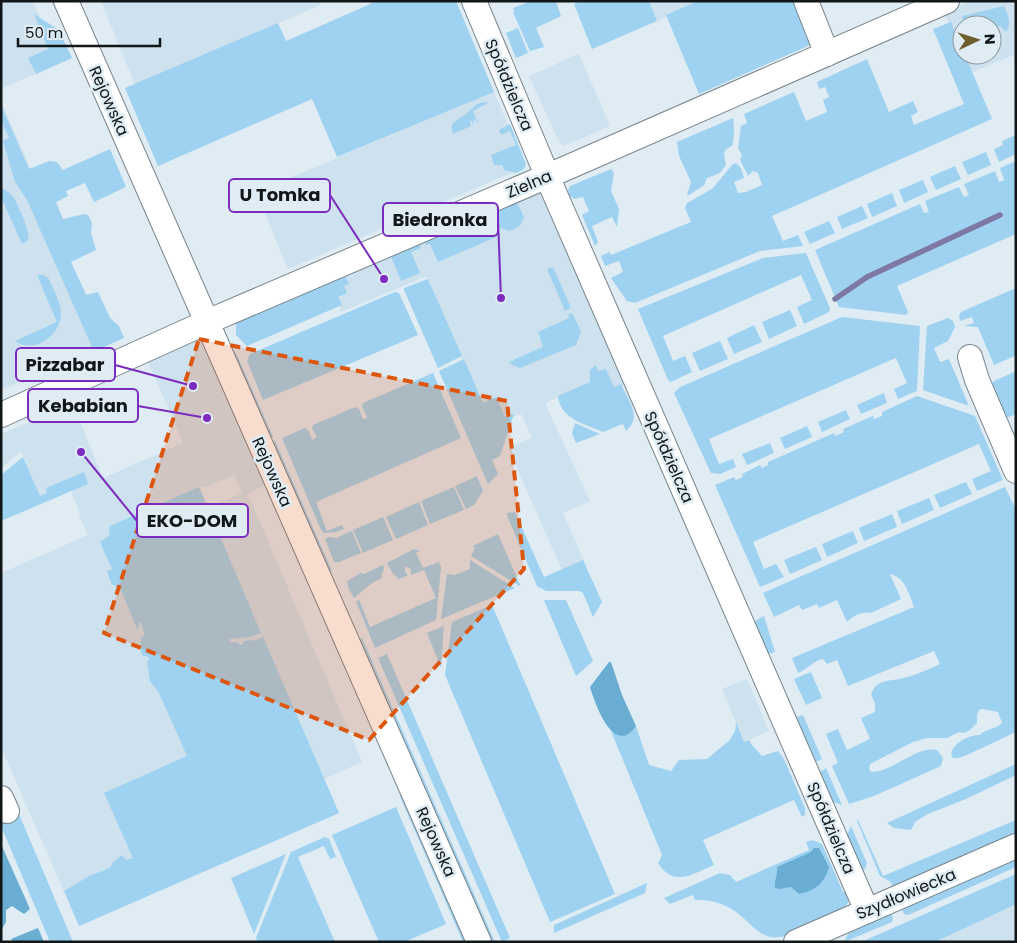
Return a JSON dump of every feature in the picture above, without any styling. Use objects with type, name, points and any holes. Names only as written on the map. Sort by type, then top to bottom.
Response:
[{"type":"street","name":"Rejowska","points":[[66,1],[479,942]]},
{"type":"street","name":"Spółdzielcza","points":[[474,1],[547,176],[867,910]]},
{"type":"street","points":[[806,1],[827,54]]},
{"type":"street","name":"Zielna","points":[[1,415],[207,322],[948,1]]},
{"type":"street","points":[[970,357],[977,380],[1016,471]]},
{"type":"street","name":"Szydłowiecka","points":[[796,942],[1016,846]]},
{"type":"highlighted area","points":[[199,339],[507,401],[524,569],[369,740],[104,633]]},
{"type":"shaded area","points":[[1,1],[33,1],[60,63],[1,89]]},
{"type":"shaded area","points":[[101,1],[319,1],[321,5],[135,85]]},
{"type":"shaded area","points":[[377,1],[456,1],[494,92],[337,157],[312,99],[158,166],[125,88],[278,23],[286,41]]},
{"type":"shaded area","points":[[531,1],[556,1],[561,16],[536,28],[544,47],[530,51],[513,8]]},
{"type":"shaded area","points":[[581,1],[649,1],[657,21],[592,49],[574,4]]},
{"type":"shaded area","points":[[649,1],[703,1],[657,21]]},
{"type":"shaded area","points":[[698,1],[800,1],[817,42],[699,94],[666,15]]},
{"type":"shaded area","points":[[970,1],[1010,1],[1011,4],[1016,2],[1016,54],[1002,60],[1002,15],[952,15],[952,31],[944,12]]},
{"type":"shaded area","points":[[1004,6],[1008,16],[1008,29],[1006,32],[1002,28],[1002,15],[966,15]]},
{"type":"shaded area","points":[[34,14],[59,30],[72,58],[36,74],[28,58],[48,49]]},
{"type":"shaded area","points":[[951,22],[952,65],[969,65],[992,119],[772,216],[783,241],[798,235],[803,246],[760,251],[635,303],[627,301],[611,278],[623,272],[619,261],[605,266],[601,256],[609,252],[611,255],[691,222],[685,208],[687,203],[712,189],[733,164],[736,163],[741,168],[744,178],[734,182],[738,193],[746,192],[762,185],[758,173],[753,171],[748,176],[740,160],[742,155],[738,148],[741,126],[747,123],[744,114],[794,92],[806,121],[827,112],[823,100],[829,97],[825,87],[819,89],[817,82],[867,59],[889,112],[913,101],[918,112],[911,116],[914,125],[964,104],[933,29]]},
{"type":"shaded area","points":[[518,28],[528,53],[516,58],[506,33]]},
{"type":"shaded area","points":[[579,54],[610,126],[564,146],[559,142],[529,76]]},
{"type":"shaded area","points":[[966,65],[989,65],[970,73]]},
{"type":"shaded area","points":[[494,92],[525,165],[523,168],[288,269],[256,192]]},
{"type":"shaded area","points":[[1,101],[75,271],[110,344],[1,390]]},
{"type":"shaded area","points":[[488,103],[473,111],[477,122],[474,119],[473,124],[471,120],[469,127],[453,134],[452,127],[455,122],[476,105]]},
{"type":"shaded area","points":[[1,105],[29,169],[49,161],[57,162],[63,170],[110,149],[126,187],[94,202],[85,183],[66,191],[68,196],[56,202],[63,219],[84,214],[88,215],[92,223],[91,233],[96,250],[71,262],[86,295],[98,292],[110,318],[119,326],[124,338],[23,383],[24,377],[92,347],[27,200],[15,182],[3,141],[9,138],[1,120]]},
{"type":"shaded area","points":[[733,118],[734,139],[732,146],[725,152],[726,165],[720,173],[707,178],[704,185],[687,195],[691,182],[679,156],[677,142]]},
{"type":"shaded area","points":[[510,124],[526,164],[523,170],[516,173],[504,170],[502,165],[494,165],[491,155],[516,145],[510,131],[501,135],[499,130]]},
{"type":"shaded area","points":[[1016,135],[1016,154],[999,162],[994,149],[1003,145],[1002,141]]},
{"type":"shaded area","points":[[986,152],[991,165],[968,175],[962,162]]},
{"type":"shaded area","points":[[1016,161],[1016,234],[897,286],[908,312],[906,315],[839,307],[815,250],[920,204],[924,213],[929,212],[925,201],[959,187],[964,197],[969,195],[964,184],[995,171],[999,182],[1004,180],[1000,168]]},
{"type":"shaded area","points":[[955,166],[961,179],[936,190],[930,177]]},
{"type":"shaded area","points":[[611,169],[614,173],[611,191],[619,209],[617,227],[612,217],[592,226],[598,242],[595,246],[582,215],[589,211],[583,197],[574,199],[568,191],[570,186]]},
{"type":"shaded area","points":[[546,178],[635,381],[613,390],[607,377],[545,403],[590,501],[563,513],[587,568],[565,577],[508,448],[532,438],[521,414],[504,420],[482,406],[427,276],[341,312],[325,273]]},
{"type":"shaded area","points":[[923,180],[928,192],[904,203],[899,190]]},
{"type":"shaded area","points":[[1,188],[13,196],[24,219],[28,231],[28,240],[22,244],[1,197]]},
{"type":"shaded area","points":[[892,193],[897,206],[872,217],[867,204]]},
{"type":"shaded area","points":[[516,200],[524,217],[520,225],[514,229],[509,231],[475,218]]},
{"type":"shaded area","points":[[862,206],[868,218],[842,229],[837,217]]},
{"type":"shaded area","points":[[470,220],[501,235],[438,262],[430,244],[426,245],[424,240]]},
{"type":"shaded area","points":[[829,221],[835,233],[810,244],[804,232]]},
{"type":"shaded area","points":[[419,242],[421,248],[411,252],[420,273],[401,281],[390,254]]},
{"type":"shaded area","points":[[806,253],[829,306],[829,312],[804,324],[797,307],[812,300],[801,275],[663,336],[673,361],[685,356],[692,372],[671,382],[668,380],[638,309],[763,258]]},
{"type":"shaded area","points":[[553,267],[571,308],[565,311],[547,269]]},
{"type":"shaded area","points":[[344,273],[349,284],[344,286],[347,293],[338,297],[342,305],[247,346],[236,335],[236,321]]},
{"type":"shaded area","points":[[37,275],[44,275],[49,280],[59,301],[61,315],[56,330],[51,336],[37,344],[30,346],[22,345],[15,341],[57,322]]},
{"type":"shaded area","points":[[428,279],[462,356],[438,368],[404,290],[404,288]]},
{"type":"shaded area","points":[[1016,288],[1016,357],[994,365],[978,327],[964,326],[974,323],[972,317],[960,321],[959,316],[961,312]]},
{"type":"shaded area","points":[[395,292],[399,293],[418,335],[263,400],[247,361],[250,354]]},
{"type":"shaded area","points":[[790,310],[797,326],[769,339],[762,322]]},
{"type":"shaded area","points":[[572,313],[581,331],[576,345],[520,368],[512,365],[509,361],[513,361],[543,347],[538,332],[569,318],[568,314]]},
{"type":"shaded area","points":[[842,317],[920,326],[917,391],[898,399],[894,389],[907,383],[896,358],[709,439],[719,464],[733,459],[736,467],[720,474],[711,473],[674,393],[680,387]]},
{"type":"shaded area","points":[[948,318],[953,321],[955,327],[948,341],[934,348],[940,362],[949,359],[969,406],[923,390],[927,326]]},
{"type":"shaded area","points":[[754,325],[762,342],[734,354],[727,338]]},
{"type":"shaded area","points":[[194,338],[207,343],[271,482],[248,494],[362,762],[324,779],[339,813],[79,926],[1,747],[1,573],[88,535],[78,514],[80,513],[71,491],[88,484],[83,473],[46,488],[48,493],[40,497],[21,451],[1,468],[1,434],[73,404],[103,478],[183,443],[146,357]],"holes":[[[234,475],[242,493],[208,508],[199,487],[202,486],[204,488]]]},
{"type":"shaded area","points":[[720,341],[728,359],[700,371],[692,353]]},
{"type":"shaded area","points":[[232,351],[237,355],[273,437],[267,440]]},
{"type":"shaded area","points":[[464,359],[483,403],[496,397],[505,417],[514,414],[500,456],[492,460],[498,474],[488,484],[439,371]]},
{"type":"shaded area","points":[[596,365],[598,371],[606,369],[614,387],[621,384],[630,402],[634,414],[631,426],[626,431],[623,424],[603,432],[574,420],[563,410],[560,404],[558,396],[590,382],[590,370]]},
{"type":"shaded area","points":[[1014,372],[1016,373],[1016,414],[1006,418],[990,385],[994,381]]},
{"type":"shaded area","points":[[433,373],[461,438],[316,502],[327,531],[342,525],[344,529],[324,533],[321,530],[282,438],[305,428],[309,431],[312,440],[317,437],[312,428],[313,425],[355,407],[359,409],[363,419],[365,419],[367,417],[362,407],[363,403]]},
{"type":"shaded area","points":[[884,393],[887,403],[861,414],[857,405]]},
{"type":"shaded area","points":[[917,396],[975,416],[1003,480],[977,491],[972,479],[991,471],[979,444],[753,542],[764,569],[776,564],[784,577],[760,587],[715,485],[734,477],[736,480],[743,477],[742,474],[760,465],[762,468],[768,465],[768,462],[834,433],[835,436],[844,432],[843,429],[873,416],[874,419],[882,416],[882,412]]},
{"type":"shaded area","points":[[846,410],[850,419],[822,432],[818,422]]},
{"type":"shaded area","points":[[575,423],[600,434],[576,443],[572,433]]},
{"type":"shaded area","points":[[807,426],[812,437],[785,449],[780,438]]},
{"type":"shaded area","points":[[275,441],[332,571],[328,571],[269,444]]},
{"type":"shaded area","points":[[770,443],[774,453],[747,465],[742,454]]},
{"type":"shaded area","points":[[23,457],[40,496],[47,493],[46,488],[84,472],[88,484],[1,521],[1,475]]},
{"type":"shaded area","points":[[477,476],[483,491],[474,505],[466,509],[455,486]]},
{"type":"shaded area","points":[[966,482],[972,494],[940,508],[934,495]]},
{"type":"shaded area","points":[[199,487],[261,633],[250,637],[229,639],[231,643],[235,642],[242,645],[244,641],[263,637],[339,813],[79,926],[64,891],[89,876],[110,868],[113,862],[122,855],[126,860],[133,858],[104,793],[187,756],[159,693],[150,681],[147,662],[150,658],[143,656],[141,653],[141,637],[145,636],[141,623],[139,622],[138,631],[121,590],[118,591],[115,585],[112,585],[107,571],[112,569],[100,542],[109,536],[110,526]]},
{"type":"shaded area","points":[[454,487],[464,510],[430,524],[421,501]]},
{"type":"shaded area","points":[[1005,487],[1016,510],[1016,732],[967,755],[953,758],[951,754],[959,743],[971,736],[980,735],[1002,723],[998,712],[979,710],[977,723],[970,730],[964,733],[959,732],[947,738],[927,738],[913,742],[870,764],[869,769],[871,772],[880,771],[921,751],[929,750],[937,750],[943,758],[941,766],[874,796],[849,804],[832,766],[838,763],[826,734],[838,729],[847,750],[870,739],[861,718],[875,712],[875,703],[871,695],[873,689],[886,681],[928,670],[940,664],[934,651],[848,686],[837,660],[827,664],[823,659],[820,660],[798,673],[792,658],[914,607],[903,582],[895,576],[890,574],[901,599],[871,613],[858,614],[847,622],[837,600],[819,608],[817,604],[802,610],[799,605],[774,617],[763,593]]},
{"type":"shaded area","points":[[929,498],[934,510],[902,524],[897,511]]},
{"type":"shaded area","points":[[419,502],[428,525],[396,539],[386,517]]},
{"type":"shaded area","points":[[515,512],[544,577],[583,560],[602,602],[593,617],[583,593],[579,591],[546,591],[537,586],[508,518],[507,513]]},
{"type":"shaded area","points":[[892,514],[897,527],[864,541],[859,528]]},
{"type":"shaded area","points":[[383,517],[393,540],[363,553],[353,530]]},
{"type":"shaded area","points":[[352,531],[361,553],[339,562],[334,562],[325,539],[329,537],[336,538]]},
{"type":"shaded area","points":[[853,531],[858,543],[827,557],[822,544]]},
{"type":"shaded area","points":[[498,534],[521,587],[471,556],[475,548],[473,546]]},
{"type":"shaded area","points":[[816,547],[822,560],[790,574],[784,560]]},
{"type":"shaded area","points":[[414,549],[420,551],[416,553],[423,568],[439,562],[441,567],[436,620],[375,648],[356,601],[359,600],[370,627],[436,598],[424,570],[411,575],[411,569],[405,566],[405,572],[408,575],[399,579],[393,574],[387,563]]},
{"type":"shaded area","points":[[470,560],[515,588],[441,619],[447,574],[455,575],[470,569]]},
{"type":"shaded area","points":[[383,565],[382,578],[354,598],[347,581],[361,573],[364,574]]},
{"type":"shaded area","points":[[544,600],[566,600],[593,661],[576,676]]},
{"type":"shaded area","points":[[492,605],[615,894],[550,922],[445,675],[452,622]]},
{"type":"shaded area","points":[[764,616],[775,652],[769,654],[765,654],[753,622]]},
{"type":"shaded area","points":[[444,626],[441,668],[427,633]]},
{"type":"shaded area","points":[[362,638],[495,942],[488,942],[356,641]]},
{"type":"shaded area","points":[[387,654],[510,938],[502,942],[378,658]]},
{"type":"shaded area","points":[[609,662],[611,662],[622,695],[636,726],[628,734],[620,736],[607,725],[596,705],[590,687]]},
{"type":"shaded area","points":[[811,672],[822,698],[806,705],[794,679]]},
{"type":"shaded area","points":[[747,679],[769,731],[744,742],[722,689]]},
{"type":"shaded area","points":[[803,715],[822,759],[816,762],[812,761],[794,721],[797,717]]},
{"type":"shaded area","points":[[736,722],[744,742],[750,740],[751,744],[762,756],[778,751],[784,759],[805,808],[805,815],[802,817],[794,800],[703,840],[714,865],[684,877],[670,875],[658,863],[662,855],[611,731],[621,736],[632,731],[636,726],[649,765],[671,771],[679,760],[707,759],[730,740],[735,731]]},
{"type":"shaded area","points":[[1016,764],[1016,775],[966,799],[928,814],[915,822],[911,830],[894,828],[887,823]]},
{"type":"shaded area","points":[[826,768],[842,805],[831,801],[819,773]]},
{"type":"shaded area","points":[[399,794],[407,804],[468,942],[463,942]]},
{"type":"shaded area","points":[[396,807],[446,924],[404,942],[379,942],[332,835]]},
{"type":"shaded area","points":[[19,814],[73,942],[50,942],[1,826],[1,822]]},
{"type":"shaded area","points":[[858,820],[883,876],[1016,820],[1016,834],[893,888],[891,882],[880,876]]},
{"type":"shaded area","points":[[851,826],[867,863],[865,869],[860,871],[847,835]]},
{"type":"shaded area","points":[[325,837],[329,839],[336,857],[330,859],[324,846],[298,857],[335,942],[258,942],[256,938],[291,852]]},
{"type":"shaded area","points":[[813,840],[822,844],[843,892],[849,890],[848,903],[836,913],[788,935],[774,937],[763,934],[731,908],[714,901],[695,900],[693,895],[670,904],[664,898],[720,873],[730,875],[736,882],[809,850],[806,842]]},
{"type":"shaded area","points":[[1,844],[30,909],[24,914],[12,906],[6,910],[6,922],[1,931]]},
{"type":"shaded area","points":[[814,848],[819,848],[829,867],[822,882],[815,888],[799,894],[791,887],[775,888],[777,867],[811,852]]},
{"type":"shaded area","points":[[286,854],[254,934],[231,878]]},
{"type":"shaded area","points":[[1016,856],[1016,867],[908,915],[904,914],[901,907]]},
{"type":"shaded area","points":[[1016,874],[1016,904],[935,942],[861,942]]},
{"type":"shaded area","points":[[647,883],[645,893],[554,933],[554,925]]},
{"type":"shaded area","points":[[1016,895],[1016,942],[917,942]]},
{"type":"shaded area","points":[[890,911],[893,918],[892,922],[844,942],[850,930]]},
{"type":"shaded area","points":[[38,928],[44,942],[13,942],[11,939]]},
{"type":"waterway","points":[[835,299],[867,277],[1000,215]]},
{"type":"place","name":"U Tomka","points":[[384,279]]},
{"type":"place","name":"Biedronka","points":[[501,298]]},
{"type":"place","name":"Pizzabar","points":[[193,386]]},
{"type":"place","name":"Kebabian","points":[[207,418]]},
{"type":"place","name":"EKO-DOM","points":[[81,452]]}]
